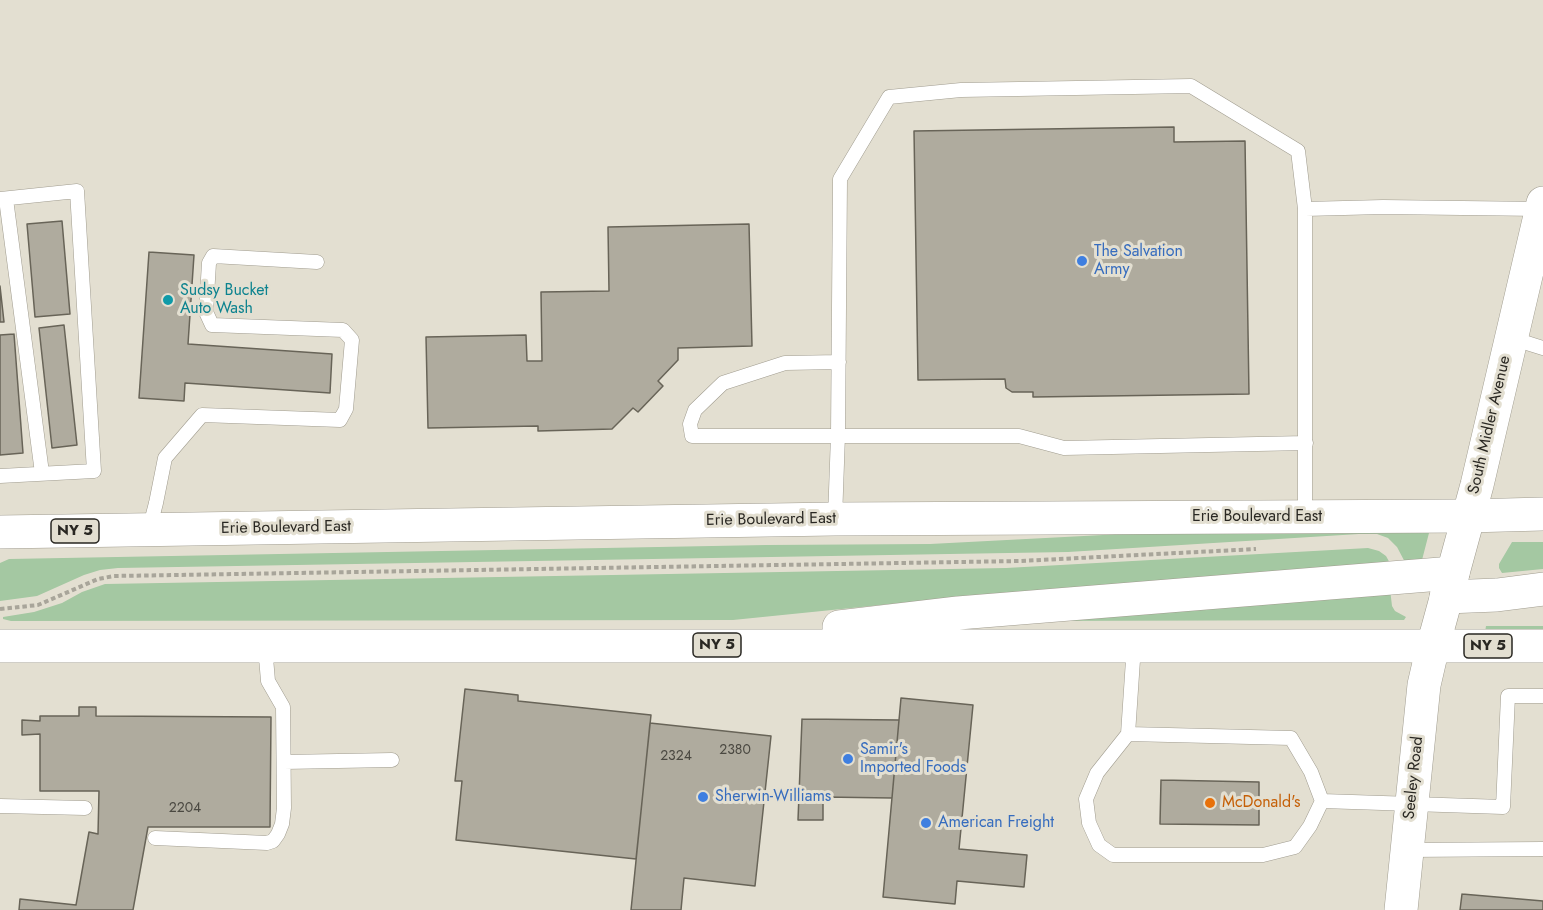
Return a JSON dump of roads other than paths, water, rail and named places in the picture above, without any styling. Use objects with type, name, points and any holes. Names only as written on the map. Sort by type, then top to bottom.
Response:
[{"type":"main road","name":"South Midler Avenue","points":[[1433,646],[1468,516],[1543,207]]},
{"type":"main road","name":"Erie Boulevard East","points":[[0,532],[835,519],[1543,514]]},
{"type":"main road","points":[[695,645],[958,613],[1450,585],[1497,595],[1543,588]]},
{"type":"main road","name":"NY 5","points":[[0,646],[1543,646]]},
{"type":"main road","name":"Seeley Road","points":[[1401,910],[1424,685],[1433,646]]},
{"type":"lane","points":[[835,519],[840,179],[889,97],[962,90],[1191,86],[1298,151],[1305,209],[1305,517]]},
{"type":"lane","points":[[0,476],[94,471],[77,191],[3,199],[42,473]]},
{"type":"lane","points":[[1305,209],[1543,207]]},
{"type":"lane","points":[[149,530],[165,458],[201,415],[340,420],[346,409],[352,340],[343,330],[212,325],[206,312],[209,263],[213,256],[317,262]]},
{"type":"lane","points":[[1511,338],[1543,348]]},
{"type":"lane","points":[[839,362],[785,363],[723,382],[695,410],[690,424],[692,436],[1019,436],[1064,448],[1306,443]]},
{"type":"lane","points":[[1128,734],[1291,738],[1311,772],[1322,801],[1310,826],[1295,847],[1263,855],[1113,855],[1099,845],[1089,823],[1086,799],[1097,773],[1128,734],[1134,645]]},
{"type":"lane","points":[[155,838],[267,843],[273,841],[278,834],[284,808],[283,707],[268,681],[265,646]]},
{"type":"lane","points":[[1322,801],[1503,807],[1508,696],[1543,696]]},
{"type":"lane","points":[[284,762],[392,760]]},
{"type":"lane","points":[[0,806],[85,808]]},
{"type":"lane","points":[[1407,850],[1543,849]]},
{"type":"place","name":"The Salvation Army","points":[[1082,261]]},
{"type":"place","name":"Sudsy Bucket Auto Wash","points":[[168,300]]},
{"type":"place","name":"Samir's Imported Foods","points":[[848,759]]},
{"type":"place","name":"Sherwin-Williams","points":[[703,797]]},
{"type":"place","name":"McDonald's","points":[[1210,803]]},
{"type":"place","name":"American Freight","points":[[926,823]]}]
